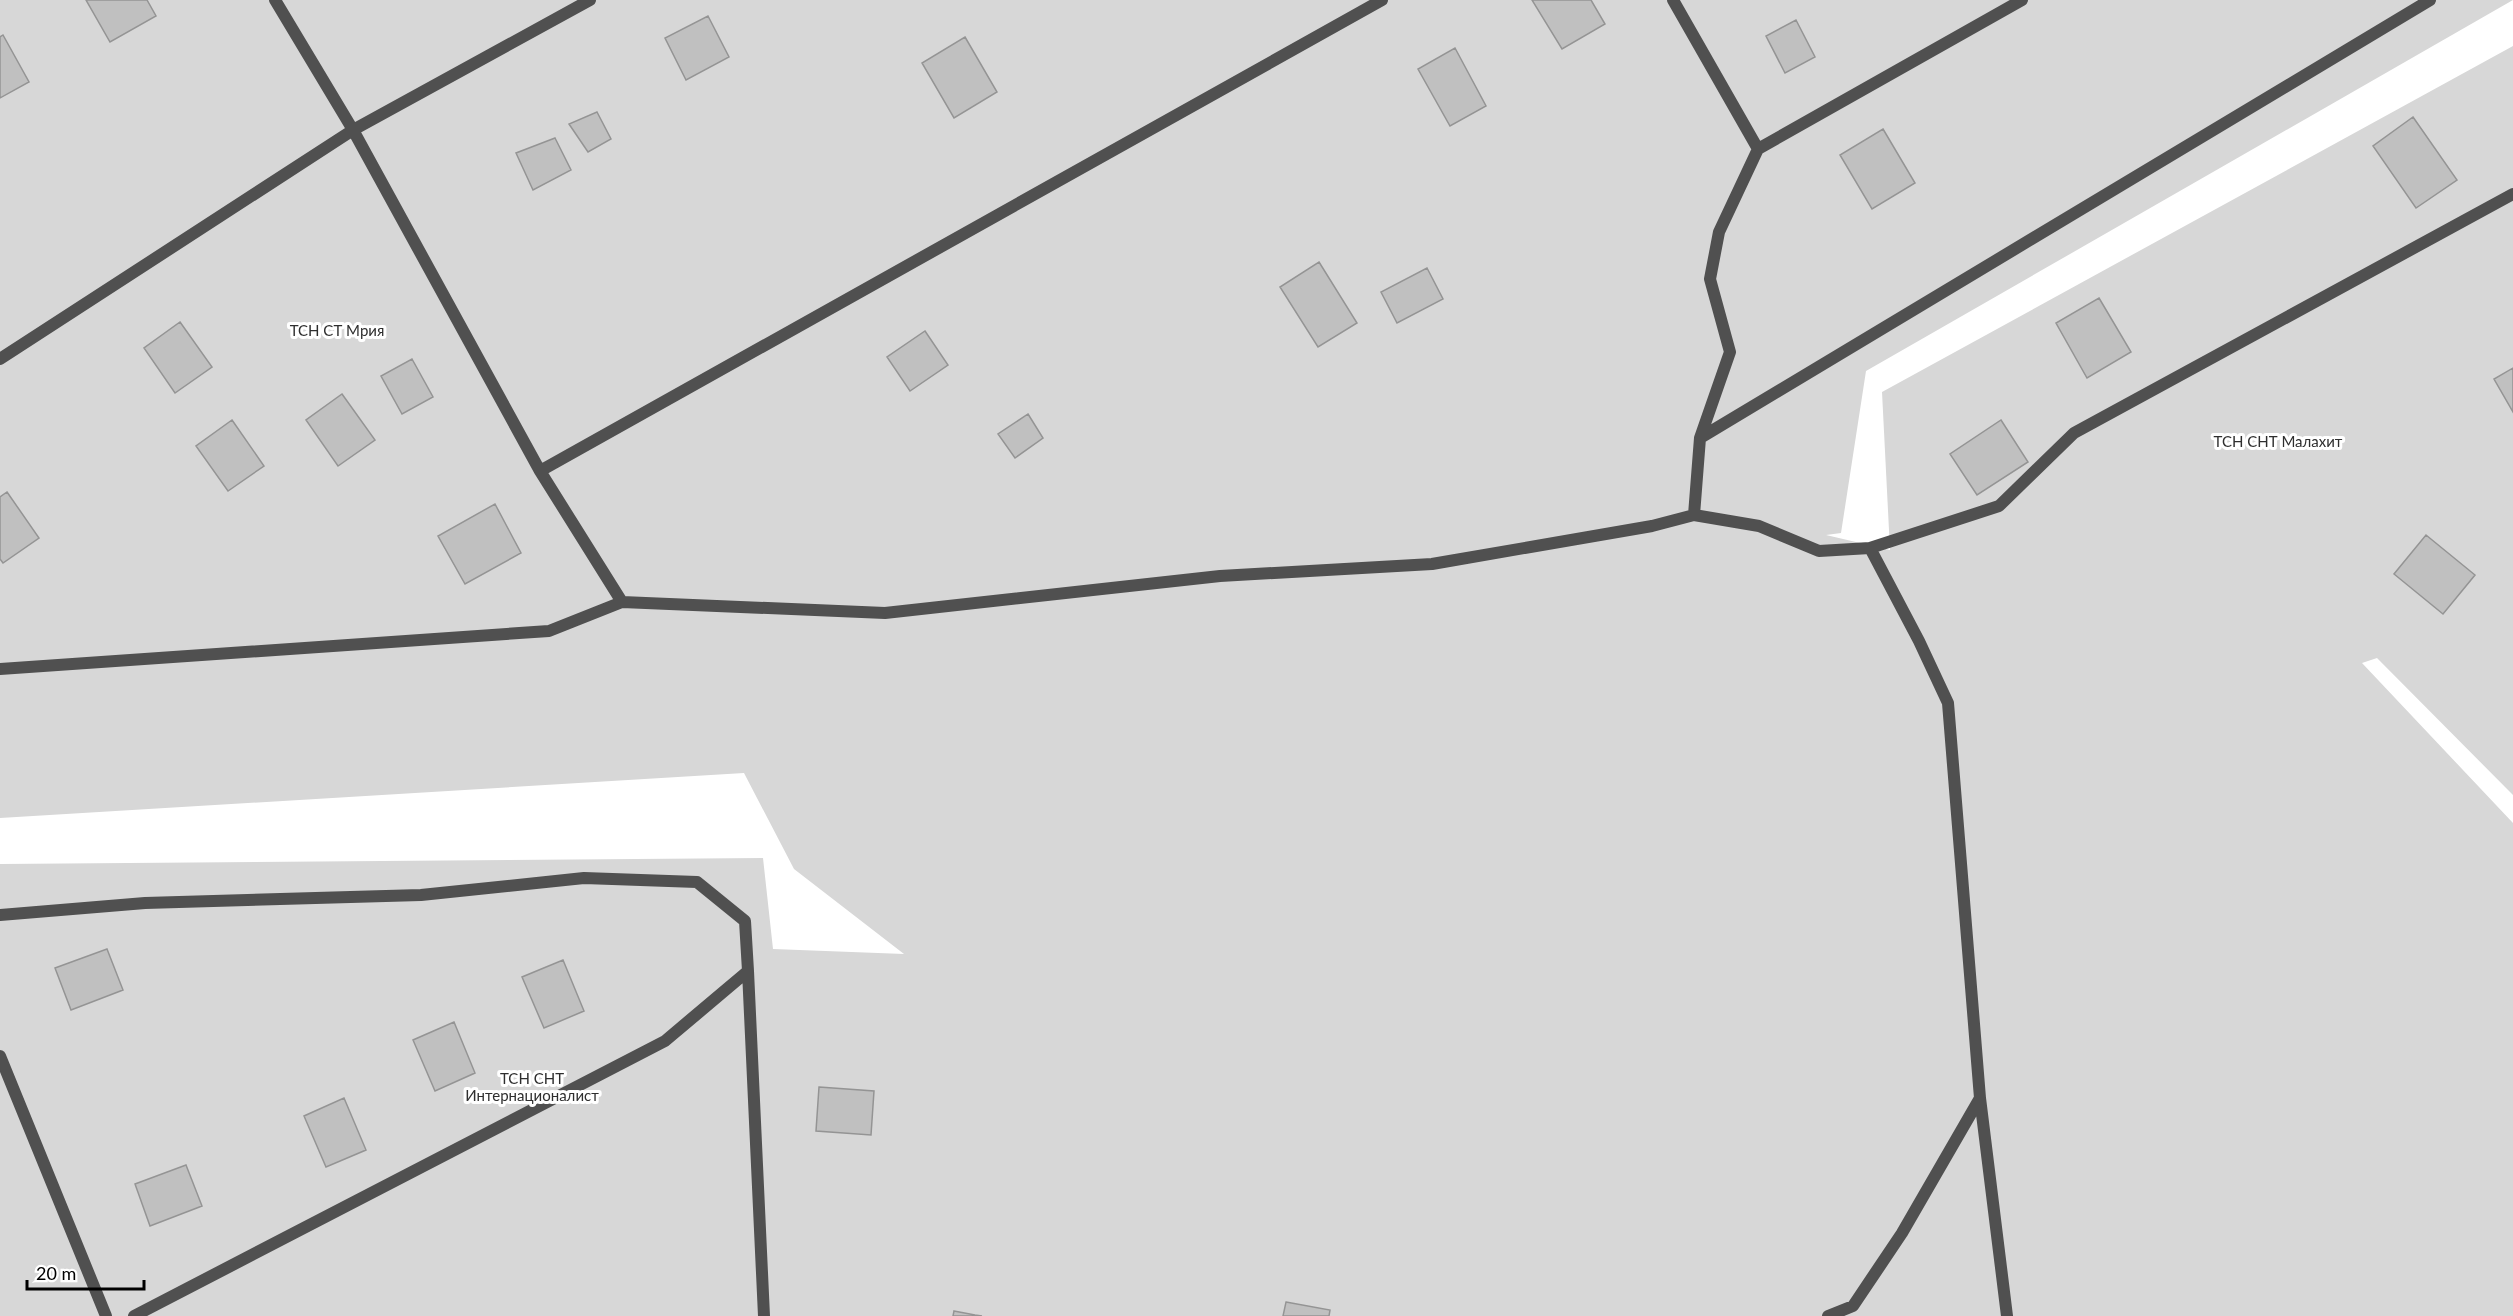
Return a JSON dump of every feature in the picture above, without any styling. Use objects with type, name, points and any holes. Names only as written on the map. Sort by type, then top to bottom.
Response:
[{"type":"lane","points":[[275,0],[354,130],[540,471],[622,602]]},
{"type":"lane","points":[[0,358],[354,130],[590,0]]},
{"type":"lane","points":[[540,471],[1382,0]]},
{"type":"lane","points":[[1673,0],[1758,149]]},
{"type":"lane","points":[[1694,514],[1701,438],[1730,352],[1710,279],[1719,232],[1758,149],[2022,0]]},
{"type":"lane","points":[[1701,438],[2430,0]]},
{"type":"lane","points":[[0,669],[549,631],[622,602],[885,613],[1221,576],[1432,564],[1652,526],[1694,514],[1759,526],[1819,551],[1870,548],[1999,506],[2074,433],[2513,194]]},
{"type":"lane","points":[[1870,548],[1919,641],[1948,703],[1980,1098],[2007,1316]]},
{"type":"lane","points":[[0,915],[145,903],[421,895],[584,878],[697,882],[745,921],[764,1316]]},
{"type":"lane","points":[[134,1316],[665,1041],[748,971]]},
{"type":"lane","points":[[0,1056],[106,1316]]},
{"type":"lane","points":[[1828,1316],[1853,1306],[1902,1233],[1980,1098]]},
{"type":"green space","points":[[0,0],[2513,0],[1866,371],[1841,533],[1826,535],[1890,550],[1882,392],[2513,46],[2513,795],[2377,658],[2362,663],[2513,823],[2513,1316],[0,1316],[0,864],[763,858],[773,949],[904,954],[794,869],[744,773],[0,818]]},
{"type":"building","points":[[86,0],[147,0],[156,16],[110,42]]},
{"type":"building","points":[[1532,0],[1591,0],[1605,24],[1562,49]]},
{"type":"building","points":[[708,16],[729,57],[686,80],[665,38]]},
{"type":"building","points":[[1796,20],[1815,57],[1785,73],[1766,36]]},
{"type":"building","points":[[3,35],[29,82],[0,98],[0,37]]},
{"type":"building","points":[[965,37],[997,92],[954,118],[922,63]]},
{"type":"building","points":[[1455,48],[1486,106],[1450,126],[1418,69]]},
{"type":"building","points":[[597,112],[611,139],[588,152],[569,124]]},
{"type":"building","points":[[2413,117],[2457,180],[2416,208],[2373,146]]},
{"type":"building","points":[[1883,129],[1915,183],[1872,209],[1840,155]]},
{"type":"building","points":[[555,138],[571,170],[533,190],[516,153]]},
{"type":"building","points":[[1319,262],[1357,323],[1318,347],[1280,287]]},
{"type":"building","points":[[1427,268],[1443,299],[1397,323],[1381,292]]},
{"type":"building","points":[[2099,298],[2131,352],[2087,378],[2056,323]]},
{"type":"building","points":[[180,322],[212,367],[175,393],[144,348]]},
{"type":"building","points":[[925,331],[948,365],[910,391],[887,357]]},
{"type":"building","points":[[412,359],[433,397],[402,414],[381,376]]},
{"type":"building","points":[[2513,368],[2513,412],[2494,379]]},
{"type":"building","points":[[342,394],[375,440],[338,466],[306,420]]},
{"type":"building","points":[[1028,414],[1043,438],[1015,458],[998,434]]},
{"type":"building","points":[[232,420],[264,466],[228,491],[196,446]]},
{"type":"building","points":[[2001,420],[2028,462],[1977,495],[1950,454]]},
{"type":"building","points":[[7,492],[39,538],[3,563],[0,559],[0,497]]},
{"type":"building","points":[[495,504],[521,553],[465,584],[438,536]]},
{"type":"building","points":[[2426,535],[2475,575],[2443,614],[2394,574]]},
{"type":"building","points":[[107,949],[123,990],[71,1010],[55,968]]},
{"type":"building","points":[[563,960],[584,1011],[544,1028],[522,977]]},
{"type":"building","points":[[454,1022],[475,1073],[435,1091],[413,1040]]},
{"type":"building","points":[[819,1087],[874,1091],[871,1135],[816,1131]]},
{"type":"building","points":[[344,1098],[366,1150],[326,1167],[304,1116]]},
{"type":"building","points":[[186,1165],[202,1206],[150,1226],[135,1184]]},
{"type":"building","points":[[1286,1302],[1330,1310],[1329,1316],[1283,1316]]},
{"type":"building","points":[[954,1311],[975,1315],[982,1316],[953,1316]]},
{"type":"park label","name":"ТСН СТ Мрия","points":[[337,331]]},
{"type":"park label","name":"ТСН СНТ Малахит","points":[[2278,442]]},
{"type":"park label","name":"ТСН СНТ Интернационалист","points":[[532,1088]]}]
